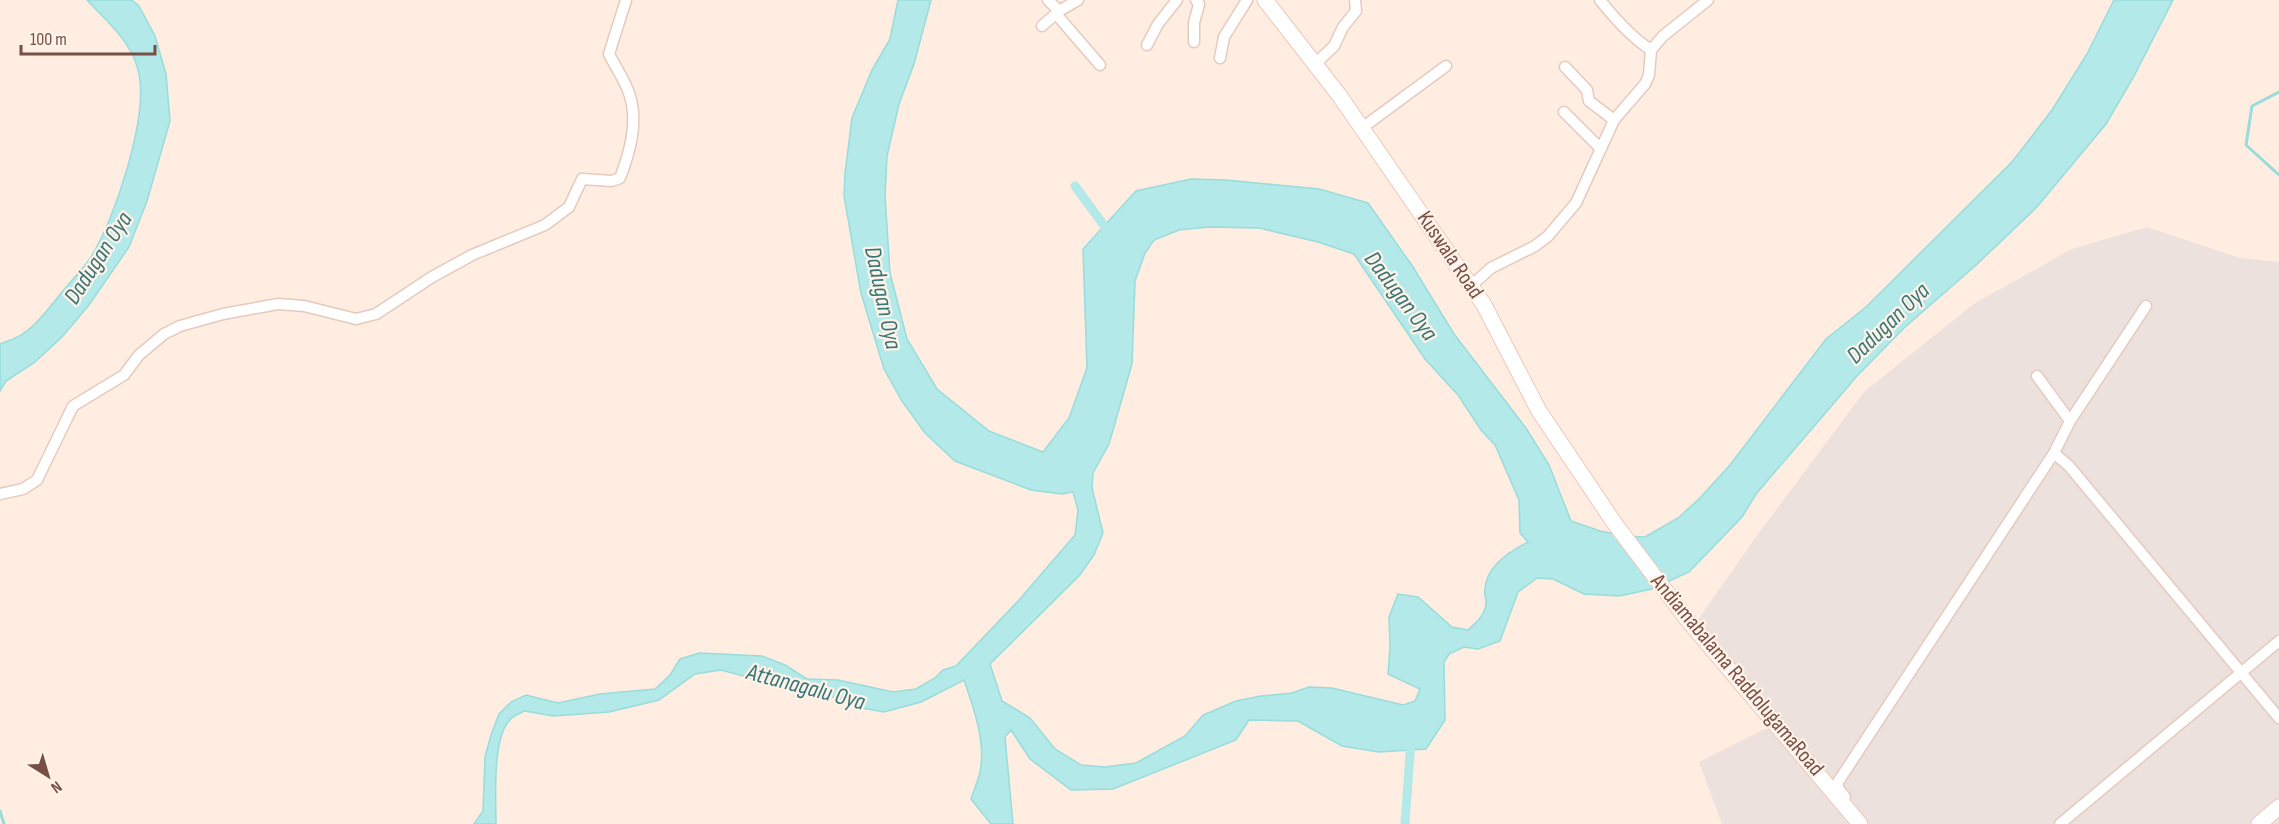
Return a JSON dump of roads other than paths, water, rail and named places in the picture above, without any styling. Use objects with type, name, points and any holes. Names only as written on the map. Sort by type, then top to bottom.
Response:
[{"type":"street","points":[[0,494],[22,489],[37,480],[73,406],[124,375],[139,355],[164,334],[180,326],[223,314],[278,304],[304,306],[356,319],[376,314],[432,277],[472,255],[545,225],[569,207],[582,179],[612,181],[620,178],[635,120],[630,95],[609,54],[626,0]]},
{"type":"street","points":[[1048,0],[1100,65]]},
{"type":"street","points":[[1042,26],[1057,12],[1078,0]]},
{"type":"street","points":[[1147,45],[1158,24],[1177,0]]},
{"type":"street","points":[[1194,42],[1194,23],[1199,4],[1196,0]]},
{"type":"street","points":[[1220,58],[1224,38],[1247,0]]},
{"type":"street","name":"Kuswala Road","points":[[1265,0],[1362,128],[1471,286],[1505,342],[1539,411],[1615,524]]},
{"type":"street","points":[[1315,64],[1334,46],[1343,27],[1356,11],[1354,0]]},
{"type":"street","points":[[1600,0],[1625,28],[1652,50]]},
{"type":"street","points":[[1471,286],[1491,268],[1535,246],[1548,236],[1576,203],[1614,120],[1645,84],[1649,75],[1652,50],[1663,36],[1708,0]]},
{"type":"street","points":[[1362,128],[1446,66]]},
{"type":"street","points":[[1565,67],[1587,90],[1589,101],[1614,120]]},
{"type":"street","points":[[1564,112],[1601,149]]},
{"type":"street","points":[[1868,824],[1838,788],[1838,782],[2054,453],[2070,421],[2146,306]]},
{"type":"street","points":[[2037,376],[2070,421]]},
{"type":"street","points":[[2054,453],[2069,466],[2279,718]]},
{"type":"street","name":"Andiamabalama RaddolugamaRoad","points":[[1615,524],[1686,618],[1860,824]]},
{"type":"street","points":[[2060,824],[2279,641]]},
{"type":"street","points":[[2259,824],[2279,807]]},
{"type":"water","name":"Dadugan Oya","points":[[87,0],[132,0],[139,6],[155,36],[166,74],[170,121],[147,201],[129,247],[89,305],[62,337],[35,362],[6,381],[0,391],[0,344],[19,336],[34,325],[89,261],[110,219],[134,141],[141,93],[136,63],[125,42],[111,24]]},
{"type":"water","points":[[898,0],[931,0],[914,64],[899,104],[887,156],[885,196],[890,273],[907,339],[937,389],[989,431],[1043,452],[1069,418],[1087,368],[1083,249],[1136,191],[1191,179],[1319,189],[1368,203],[1413,267],[1454,334],[1526,428],[1549,465],[1571,521],[1600,531],[1645,537],[1678,518],[1699,499],[1730,465],[1826,339],[1866,307],[2012,162],[2052,110],[2087,54],[2114,0],[2173,0],[2133,78],[2106,124],[2036,208],[1975,266],[1904,328],[1857,376],[1756,494],[1742,517],[1689,572],[1652,589],[1619,596],[1584,594],[1553,579],[1537,578],[1518,592],[1500,641],[1478,649],[1464,647],[1449,654],[1444,662],[1445,720],[1426,749],[1379,752],[1342,746],[1298,721],[1249,720],[1236,740],[1113,789],[1071,790],[1030,759],[1011,730],[1005,737],[1013,824],[991,824],[971,799],[980,772],[981,749],[978,726],[964,680],[921,702],[884,712],[862,708],[839,698],[815,695],[721,670],[695,674],[659,700],[609,712],[553,716],[525,711],[514,716],[504,730],[497,755],[496,824],[474,824],[483,811],[485,757],[491,735],[499,714],[511,702],[526,695],[558,703],[600,694],[655,689],[670,675],[680,659],[699,653],[762,656],[785,665],[807,679],[838,680],[893,692],[916,689],[935,678],[943,670],[956,666],[1019,600],[1075,535],[1078,510],[1073,492],[1062,494],[1031,490],[955,461],[925,433],[902,401],[884,369],[861,293],[844,196],[852,118],[872,70],[890,39]],"holes":[[[1209,227],[1259,228],[1318,242],[1354,254],[1425,359],[1458,395],[1481,430],[1495,445],[1519,500],[1520,533],[1528,542],[1494,566],[1486,581],[1484,611],[1468,630],[1452,627],[1418,597],[1398,594],[1389,617],[1388,674],[1420,689],[1415,701],[1403,705],[1332,688],[1309,687],[1292,693],[1261,696],[1236,701],[1203,715],[1185,736],[1136,763],[1105,767],[1081,765],[1055,749],[1030,718],[1002,701],[990,664],[1079,576],[1094,555],[1103,533],[1092,488],[1093,473],[1109,444],[1132,364],[1135,281],[1145,253],[1154,240],[1179,230]]]},
{"type":"waterway","points":[[2279,92],[2252,106],[2246,145],[2279,175]]},
{"type":"waterway","points":[[1075,186],[1111,235]]},
{"type":"waterway","points":[[1405,824],[1411,740]]},
{"type":"waterway","points":[[0,811],[4,824]]},
{"type":"water label","name":"Attanagalu Oya","points":[[806,687]]}]
